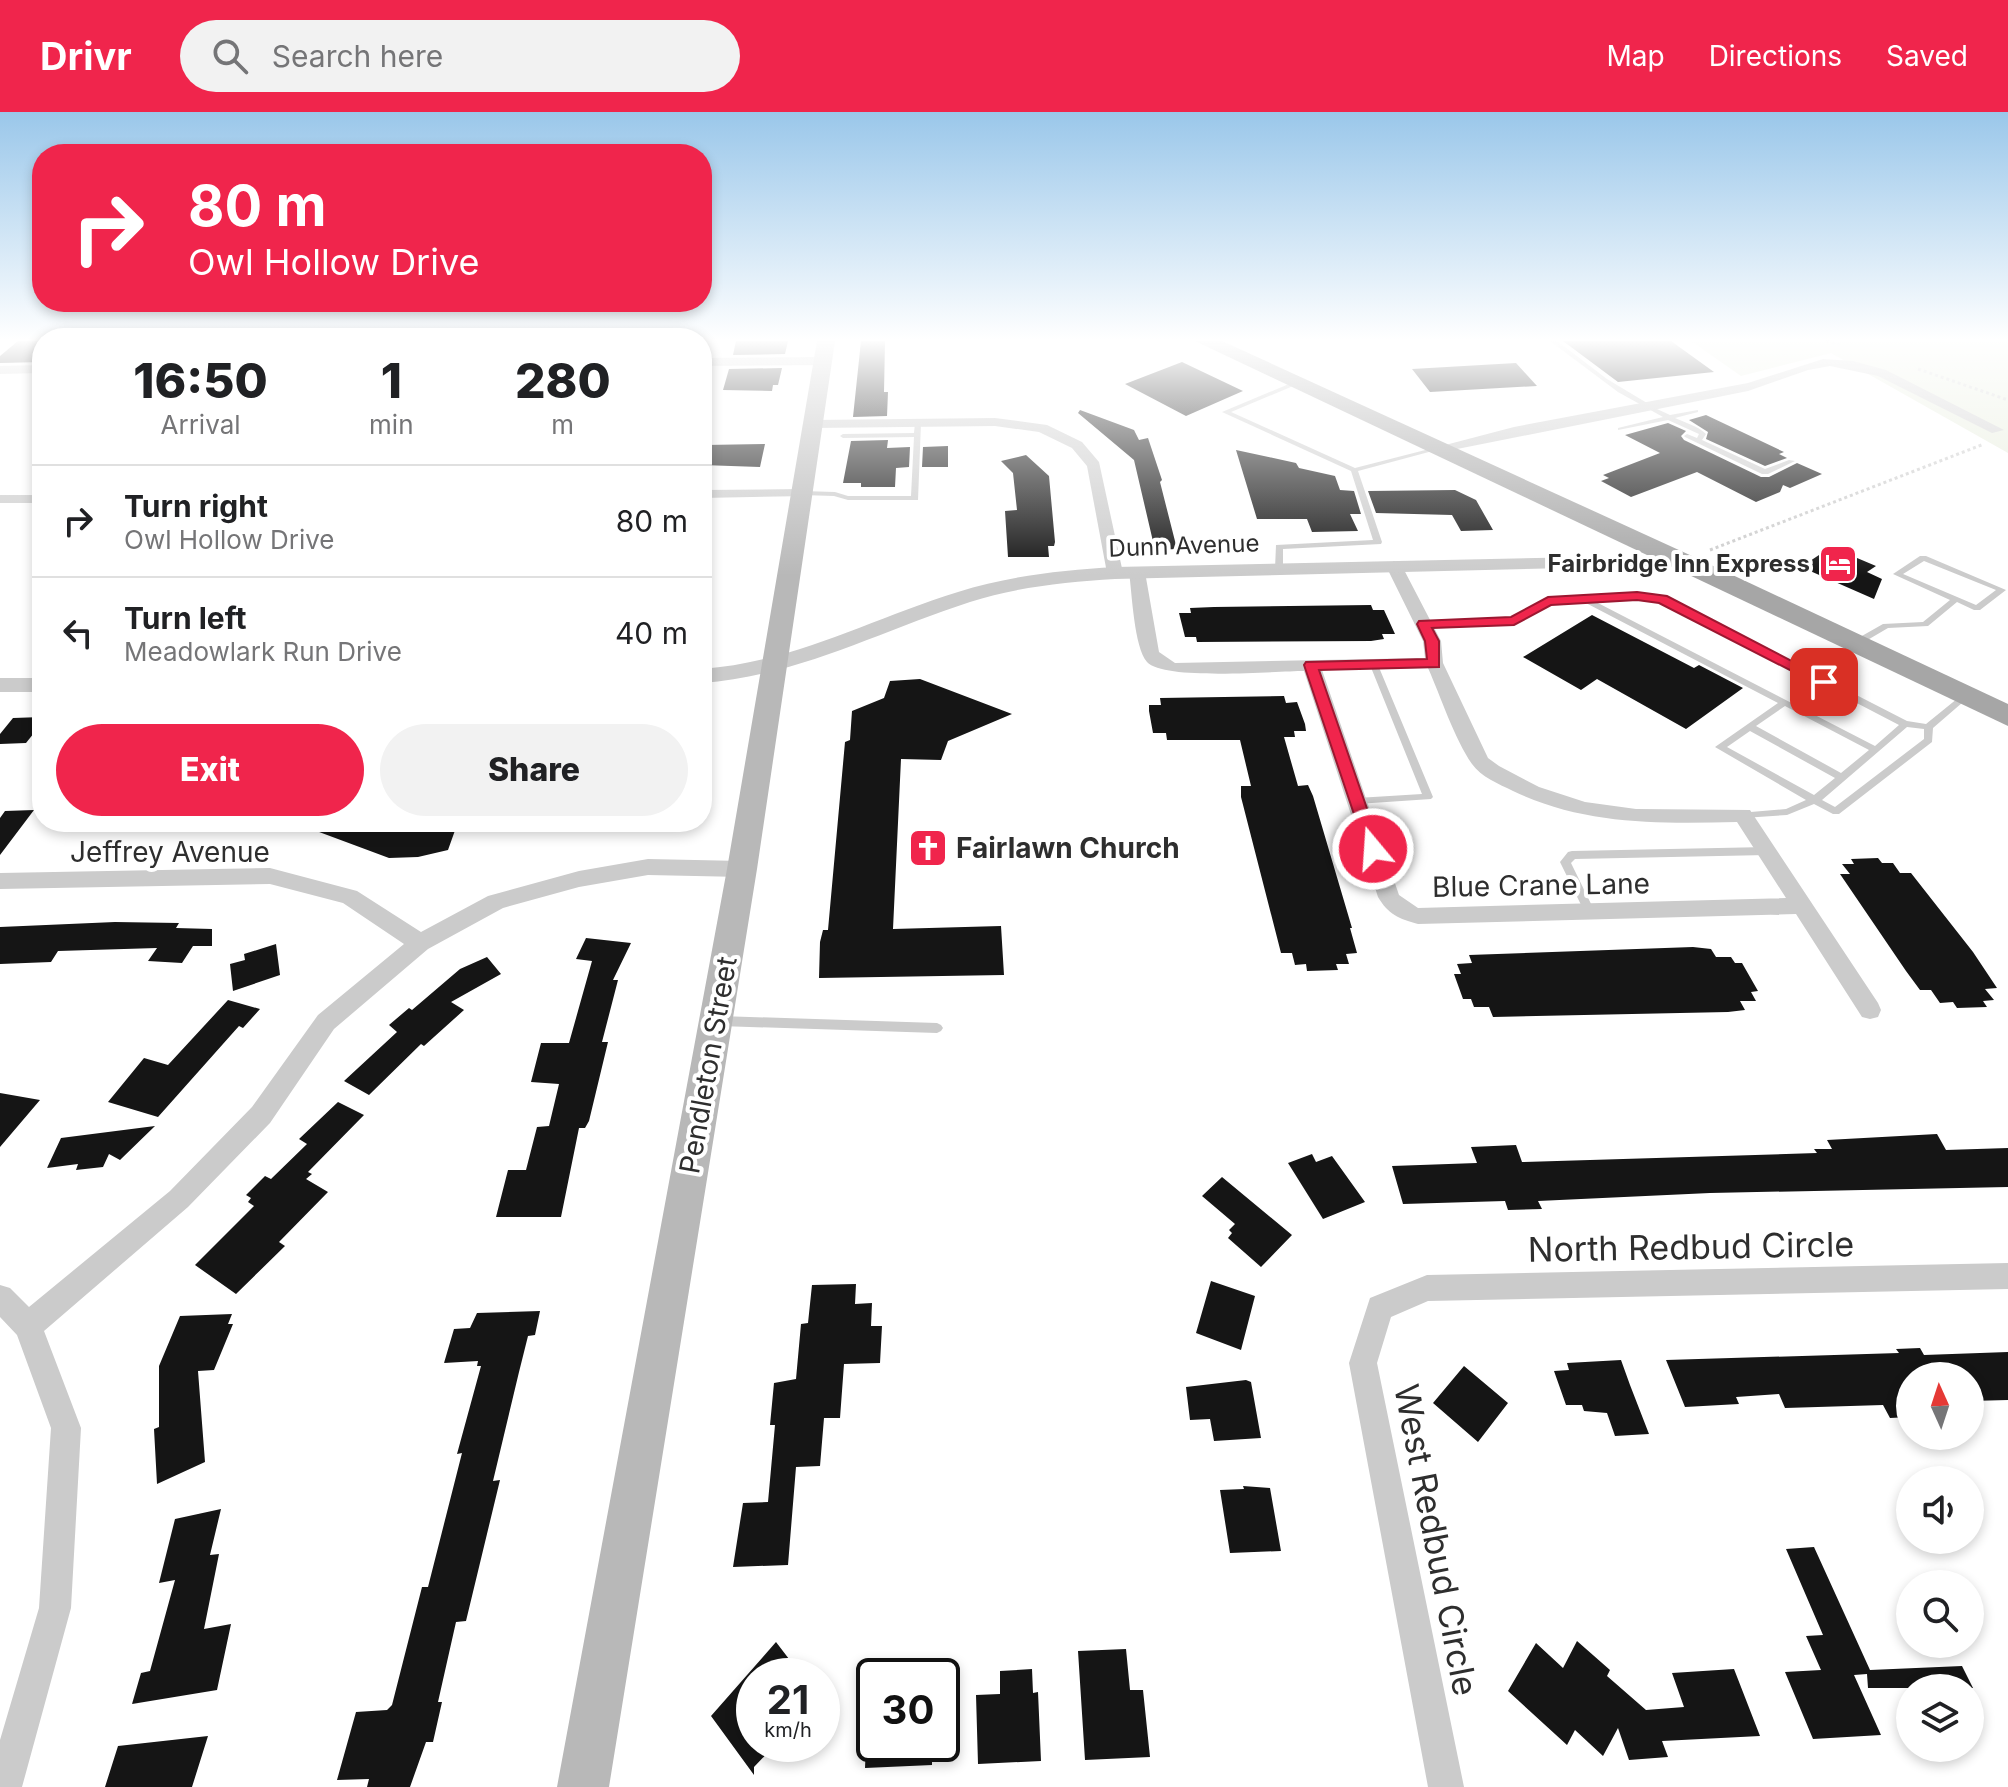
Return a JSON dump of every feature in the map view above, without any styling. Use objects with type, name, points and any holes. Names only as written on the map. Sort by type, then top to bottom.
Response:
[{"type":"main road","name":"Pendleton Street","points":[[583,1787],[742,869],[814,419]]},
{"type":"main road","points":[[1373,419],[1683,561],[2008,716]]},
{"type":"street","points":[[1437,449],[1583,419]]},
{"type":"street","points":[[1975,419],[1997,430]]},
{"type":"street","points":[[813,424],[918,429],[995,422],[1042,428],[1077,445],[1094,465],[1115,573]]},
{"type":"street","points":[[712,494],[802,493]]},
{"type":"street","points":[[0,499],[32,499]]},
{"type":"street","name":"Dunn Avenue","points":[[712,675],[772,669],[965,596],[1040,578],[1137,572],[1683,561]]},
{"type":"street","points":[[1394,566],[1432,641],[1434,663],[1480,761],[1507,781],[1563,805],[1614,815],[1743,815],[1870,1010]]},
{"type":"street","points":[[1137,572],[1150,652],[1162,665],[1172,668],[1434,663]]},
{"type":"street","name":"Blue Crane Lane","points":[[1311,665],[1389,897],[1395,907],[1407,914],[1802,906]]},
{"type":"street","points":[[0,685],[32,685]]},
{"type":"street","points":[[28,1326],[179,1199],[261,1115],[326,1022],[420,943],[496,902],[579,879],[648,867],[742,869]]},
{"type":"street","name":"Jeffrey Avenue","points":[[0,881],[270,876],[350,897],[420,943]]},
{"type":"street","name":"North Redbud Circle","points":[[1380,1308],[1427,1288],[2008,1276]]},
{"type":"street","points":[[0,1298],[28,1326],[66,1428],[55,1608],[4,1787]]},
{"type":"street","name":"West Redbud Circle","points":[[1380,1308],[1363,1363],[1446,1787]]},
{"type":"lane","points":[[1241,419],[1354,470],[1437,449]]},
{"type":"lane","points":[[1620,429],[1661,419]]},
{"type":"lane","points":[[1671,419],[1703,434],[1698,441]]},
{"type":"lane","points":[[802,493],[835,494],[848,498],[915,498],[918,429],[843,436]]},
{"type":"lane","points":[[1687,436],[1765,472],[1791,461]]},
{"type":"lane","points":[[1279,569],[1279,547],[1378,542],[1354,470]]},
{"type":"lane","points":[[1923,558],[2002,590],[1977,608],[1956,599],[1941,593],[1897,574],[1923,558]]},
{"type":"lane","points":[[1424,624],[1514,621],[1548,601],[1566,598],[1586,600],[1637,596],[1663,599],[1905,724],[1928,727],[1966,696]]},
{"type":"lane","points":[[1856,643],[1886,626],[1925,624],[1956,599]]},
{"type":"lane","points":[[1586,600],[1876,750]]},
{"type":"lane","points":[[1357,801],[1428,797],[1374,665]]},
{"type":"lane","points":[[1785,702],[1720,747],[1836,812],[1929,740],[1928,727]]},
{"type":"lane","points":[[1743,815],[1787,812],[1815,800],[1905,724]]},
{"type":"lane","points":[[1750,727],[1842,778]]},
{"type":"lane","points":[[1590,912],[1565,862],[1572,855],[1767,851]]},
{"type":"lane","points":[[716,1021],[937,1028]]},
{"type":"path","points":[[1683,561],[1994,440],[1997,430]]},
{"type":"green space","points":[[1948,419],[2008,419],[2008,453]]},
{"type":"building","points":[[1085,419],[1105,419],[1134,430],[1139,440],[1148,438],[1162,480],[1177,549],[1155,550],[1134,460]]},
{"type":"building","points":[[1715,419],[1784,452],[1779,454],[1787,458],[1765,466],[1706,439],[1708,432],[1689,420]]},
{"type":"building","points":[[1668,423],[1686,431],[1681,436],[1684,440],[1761,477],[1769,477],[1797,463],[1822,474],[1790,488],[1783,485],[1780,492],[1756,502],[1697,472],[1631,497],[1601,481],[1609,478],[1603,475],[1660,453],[1625,435]]},
{"type":"building","points":[[888,440],[887,448],[910,447],[909,467],[896,468],[895,487],[861,487],[861,483],[843,483],[851,441]]},
{"type":"building","points":[[765,444],[760,467],[712,465],[712,445]]},
{"type":"building","points":[[948,446],[948,467],[922,467],[923,447]]},
{"type":"building","points":[[1236,450],[1296,463],[1299,468],[1335,476],[1340,490],[1354,491],[1361,514],[1350,514],[1358,531],[1312,532],[1307,519],[1257,519]]},
{"type":"building","points":[[1026,455],[1049,476],[1055,542],[1054,546],[1048,546],[1049,557],[1008,557],[1005,511],[1017,510],[1013,473],[1001,461]]},
{"type":"building","points":[[1455,490],[1476,500],[1493,530],[1461,531],[1452,515],[1376,513],[1368,491]]},
{"type":"building","points":[[1831,547],[1876,566],[1867,572],[1882,579],[1874,599],[1801,567]]},
{"type":"building","points":[[1371,605],[1373,610],[1384,610],[1395,634],[1382,634],[1384,639],[1371,641],[1197,642],[1196,637],[1185,637],[1179,613],[1191,613],[1190,608],[1214,607]]},
{"type":"building","points":[[1592,615],[1694,668],[1699,665],[1743,688],[1686,729],[1597,679],[1581,690],[1523,657]]},
{"type":"building","points":[[920,679],[1012,714],[948,741],[941,760],[901,759],[893,929],[1001,926],[1004,975],[819,978],[820,942],[823,930],[828,930],[845,742],[850,740],[852,711],[884,698],[890,681]]},
{"type":"building","points":[[1284,696],[1286,703],[1297,702],[1305,724],[1306,731],[1294,731],[1295,737],[1284,737],[1298,786],[1308,785],[1313,796],[1357,953],[1346,954],[1349,964],[1336,964],[1338,970],[1307,971],[1306,964],[1295,965],[1292,953],[1281,953],[1241,797],[1241,786],[1251,786],[1240,740],[1167,740],[1166,733],[1153,733],[1149,711],[1149,705],[1161,705],[1160,698]]},
{"type":"building","points":[[32,717],[32,736],[26,743],[0,744],[0,734],[13,718]]},
{"type":"building","points":[[32,810],[32,813],[0,855],[0,818],[5,811]]},
{"type":"building","points":[[319,832],[454,832],[448,850],[418,857],[389,858]]},
{"type":"building","points":[[1878,858],[1882,863],[1893,863],[1900,873],[1911,873],[1973,952],[1997,988],[1985,989],[1994,1000],[1983,1001],[1987,1007],[1957,1008],[1953,1002],[1940,1003],[1931,990],[1920,990],[1906,971],[1840,874],[1850,874],[1842,864],[1854,864],[1851,859]]},
{"type":"building","points":[[115,922],[179,923],[176,928],[212,929],[212,946],[193,946],[182,963],[148,961],[157,948],[58,951],[51,962],[0,964],[0,927]]},
{"type":"building","points":[[586,938],[631,943],[613,980],[618,980],[602,1042],[608,1042],[589,1121],[585,1128],[579,1128],[561,1217],[496,1217],[508,1170],[526,1170],[537,1127],[549,1126],[559,1084],[531,1082],[541,1043],[569,1043],[592,961],[576,959]]},
{"type":"building","points":[[276,944],[280,975],[233,991],[230,964],[245,960],[244,954]]},
{"type":"building","points":[[1693,947],[1711,949],[1716,957],[1731,957],[1735,963],[1742,963],[1758,991],[1751,992],[1756,1001],[1740,1001],[1745,1010],[1728,1012],[1493,1017],[1489,1007],[1474,1007],[1471,999],[1463,999],[1454,974],[1461,974],[1457,964],[1472,963],[1469,955]]},
{"type":"building","points":[[487,957],[501,974],[451,1002],[464,1010],[424,1046],[421,1044],[369,1095],[344,1081],[397,1032],[389,1025],[409,1008],[412,1010],[460,969]]},
{"type":"building","points":[[228,1000],[260,1009],[243,1028],[239,1026],[158,1117],[108,1102],[144,1058],[168,1065]]},
{"type":"building","points":[[0,1093],[40,1100],[0,1147]]},
{"type":"building","points":[[338,1102],[364,1115],[308,1172],[312,1174],[306,1179],[328,1192],[279,1242],[285,1246],[236,1294],[195,1265],[254,1206],[248,1202],[251,1198],[246,1195],[265,1176],[271,1179],[307,1144],[299,1139]]},
{"type":"building","points":[[155,1126],[120,1160],[109,1154],[103,1167],[76,1170],[78,1164],[47,1168],[61,1138]]},
{"type":"building","points":[[1937,1134],[1946,1150],[2008,1148],[2008,1187],[1710,1193],[1538,1201],[1542,1209],[1508,1210],[1505,1201],[1403,1204],[1392,1166],[1477,1163],[1471,1147],[1516,1145],[1522,1162],[1817,1153],[1814,1149],[1832,1149],[1827,1140]]},
{"type":"building","points":[[1312,1154],[1316,1162],[1332,1156],[1365,1202],[1323,1219],[1288,1163]]},
{"type":"building","points":[[1222,1177],[1292,1235],[1261,1267],[1228,1238],[1232,1233],[1229,1230],[1235,1224],[1202,1196]]},
{"type":"building","points":[[1211,1281],[1255,1296],[1241,1350],[1196,1333]]},
{"type":"building","points":[[856,1284],[855,1304],[872,1303],[871,1326],[882,1326],[880,1363],[844,1364],[840,1418],[824,1418],[820,1466],[796,1467],[788,1565],[733,1567],[743,1503],[768,1502],[775,1425],[770,1425],[774,1383],[796,1379],[801,1324],[808,1323],[812,1285]]},
{"type":"building","points":[[540,1311],[535,1335],[528,1336],[519,1372],[493,1481],[500,1480],[466,1621],[456,1622],[438,1702],[442,1702],[433,1742],[426,1742],[410,1787],[367,1787],[369,1779],[337,1780],[356,1712],[387,1710],[392,1705],[422,1587],[428,1587],[462,1453],[457,1454],[481,1366],[477,1366],[478,1361],[444,1363],[454,1329],[470,1328],[477,1313]]},
{"type":"building","points":[[232,1314],[228,1324],[233,1324],[214,1370],[198,1371],[205,1462],[157,1484],[154,1429],[159,1427],[159,1366],[180,1316]]},
{"type":"building","points":[[1920,1348],[1924,1355],[2008,1352],[2008,1400],[1984,1401],[1984,1362],[1896,1362],[1896,1418],[1890,1418],[1883,1405],[1785,1408],[1779,1394],[1736,1397],[1739,1404],[1685,1407],[1666,1360],[1899,1353],[1896,1349]]},
{"type":"building","points":[[1621,1360],[1649,1434],[1615,1436],[1607,1413],[1584,1411],[1582,1405],[1566,1405],[1554,1371],[1569,1370],[1567,1363]]},
{"type":"building","points":[[1464,1366],[1508,1403],[1478,1442],[1433,1403]]},
{"type":"building","points":[[1251,1382],[1261,1438],[1214,1441],[1210,1419],[1190,1420],[1186,1387]]},
{"type":"building","points":[[1243,1486],[1270,1488],[1281,1551],[1230,1553],[1220,1490],[1244,1489]]},
{"type":"building","points":[[221,1509],[210,1555],[219,1554],[204,1629],[231,1624],[217,1690],[132,1704],[141,1673],[150,1671],[175,1580],[159,1583],[175,1519]]},
{"type":"building","points":[[1814,1547],[1870,1670],[1962,1666],[1966,1674],[1896,1674],[1896,1688],[1868,1688],[1867,1674],[1854,1675],[1881,1735],[1813,1739],[1785,1672],[1821,1670],[1806,1636],[1823,1635],[1786,1549]]},
{"type":"building","points":[[1577,1641],[1610,1670],[1607,1676],[1646,1710],[1684,1707],[1672,1673],[1734,1669],[1760,1736],[1662,1741],[1668,1757],[1629,1760],[1618,1728],[1603,1756],[1575,1730],[1567,1745],[1508,1691],[1536,1643],[1563,1668]]},
{"type":"building","points":[[776,1642],[788,1658],[762,1658]]},
{"type":"building","points":[[1126,1649],[1130,1690],[1143,1690],[1150,1757],[1085,1760],[1078,1651]]},
{"type":"building","points":[[1032,1669],[1033,1693],[1038,1692],[1041,1761],[978,1764],[976,1695],[1000,1694],[1000,1671]]},
{"type":"building","points":[[736,1688],[736,1750],[711,1716]]},
{"type":"building","points":[[208,1736],[192,1787],[105,1787],[118,1746]]},
{"type":"building","points":[[745,1762],[759,1762],[754,1767],[754,1775]]},
{"type":"building","points":[[865,1762],[932,1762],[932,1765],[865,1768]]},
{"type":"place","name":"Fairbridge Inn Express","points":[[1838,564]]},
{"type":"place","name":"Fairlawn Church","points":[[928,848]]},
{"type":"route","points":[[1373,849],[1311,665],[1434,663],[1432,641],[1424,624],[1495,624],[1514,621],[1548,601],[1637,596],[1663,599],[1824,682]]}]
